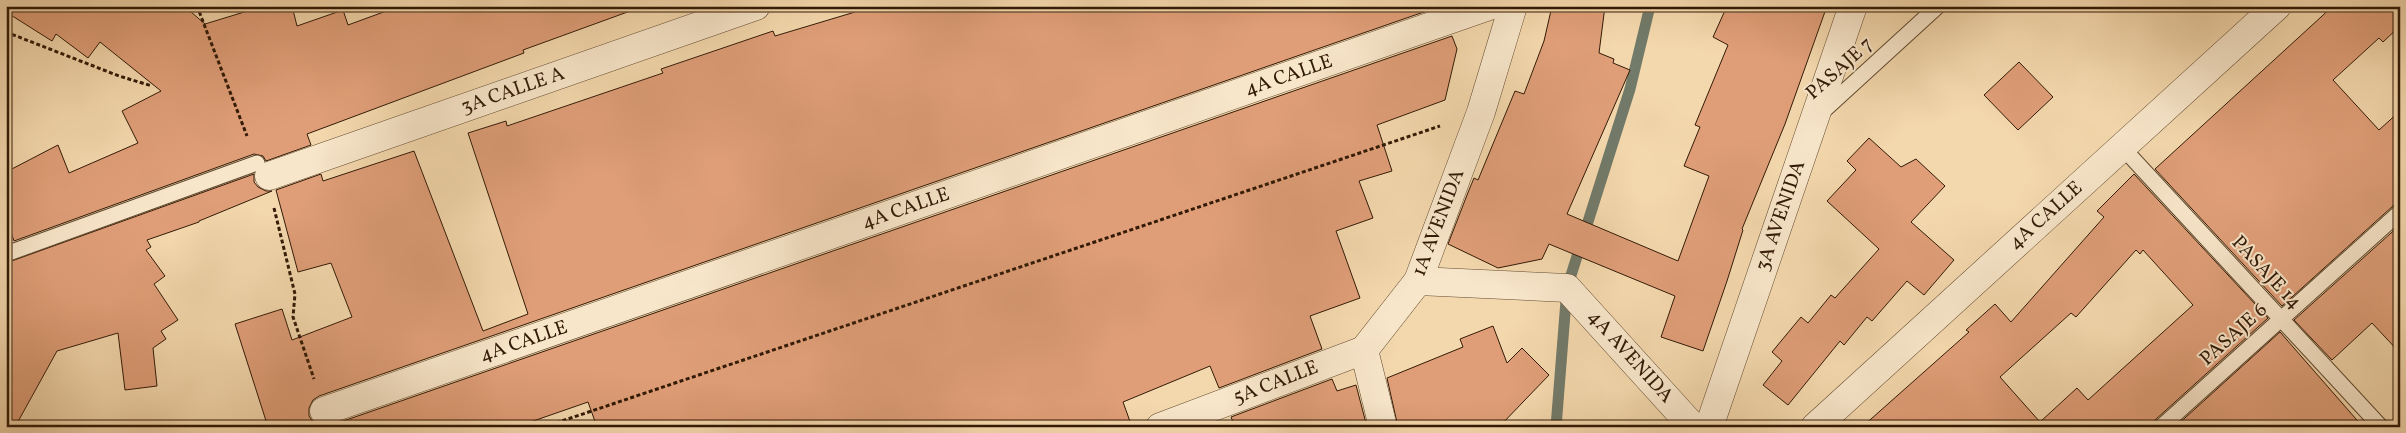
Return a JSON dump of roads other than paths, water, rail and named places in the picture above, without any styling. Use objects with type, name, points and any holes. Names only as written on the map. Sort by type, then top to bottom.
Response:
[{"type":"street","name":"3A CALLE A","points":[[263,170],[756,6]]},
{"type":"street","name":"4A CALLE","points":[[324,411],[1489,6]]},
{"type":"street","name":"1A AVENIDA","points":[[1364,350],[1418,281],[1481,112],[1513,6]]},
{"type":"street","name":"3A AVENIDA","points":[[1710,427],[1852,6]]},
{"type":"street","name":"4A CALLE","points":[[1814,427],[2277,6]]},
{"type":"street","name":"4A AVENIDA","points":[[1418,281],[1567,288],[1693,427]]},
{"type":"street","name":"5A CALLE","points":[[1160,427],[1364,350]]},
{"type":"street","points":[[1364,350],[1383,427]]},
{"type":"lane","name":"PASAJE 7","points":[[1814,120],[1938,6]]},
{"type":"lane","name":"PASAJE 14","points":[[2122,147],[2380,427]]},
{"type":"lane","points":[[6,254],[263,170]]},
{"type":"lane","name":"PASAJE 6","points":[[2160,427],[2282,320],[2400,212]]},
{"type":"waterway","points":[[1556,427],[1567,288],[1630,89],[1650,6]]}]
